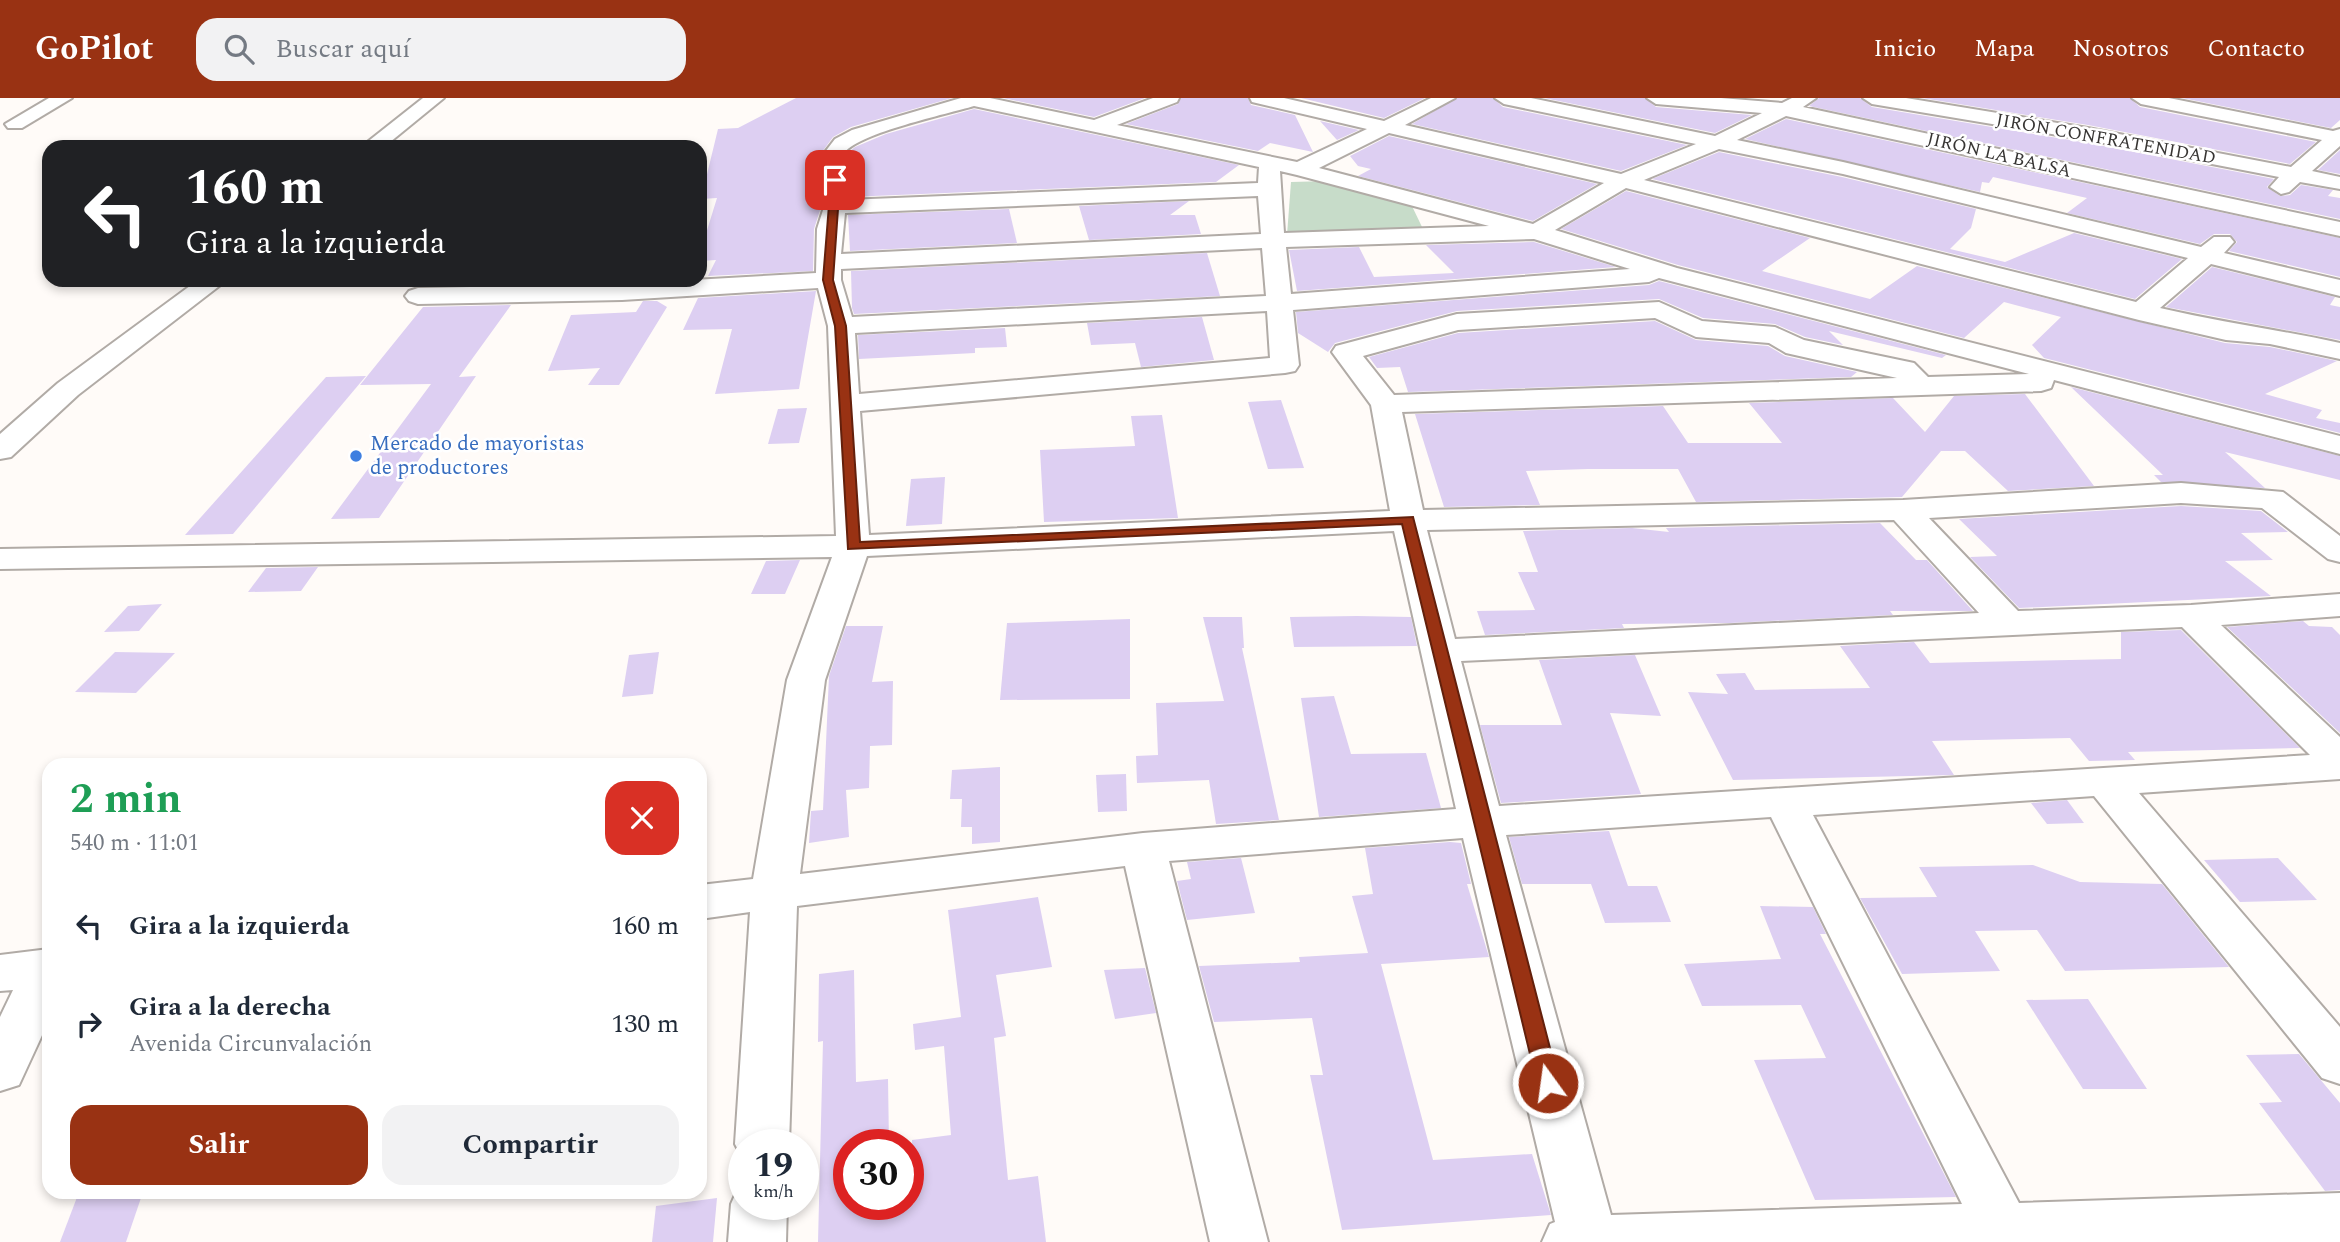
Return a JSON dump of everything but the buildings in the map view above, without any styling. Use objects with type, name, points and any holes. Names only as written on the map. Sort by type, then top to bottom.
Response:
[{"type":"street","points":[[380,140],[435,98]]},
{"type":"street","points":[[1095,126],[1170,98]]},
{"type":"street","points":[[1259,98],[1623,181],[2139,312],[2226,332],[2337,347]]},
{"type":"street","points":[[835,207],[1269,177],[1300,169],[1446,98]]},
{"type":"street","points":[[1504,98],[1720,141],[1941,190],[2340,288]]},
{"type":"street","name":"JIRÓN LA BALSA","points":[[1656,98],[1782,109],[2340,229]]},
{"type":"street","points":[[707,283],[829,271],[1273,240],[1536,232],[1623,181],[1720,141],[1807,98]]},
{"type":"street","name":"JIRÓN CONFRATENIDAD","points":[[1872,98],[2088,134],[2340,183]]},
{"type":"street","points":[[763,1129],[774,894],[806,680],[853,546],[841,326],[829,271],[830,229],[835,207],[835,152],[842,143],[859,134],[979,99],[1095,126],[1269,177]]},
{"type":"street","points":[[2137,100],[2339,137]]},
{"type":"street","points":[[14,115],[57,101]]},
{"type":"street","points":[[2041,164],[2109,120]]},
{"type":"street","points":[[2139,312],[2207,256],[2293,174],[2339,137]]},
{"type":"street","points":[[1300,169],[1536,232],[1668,274],[2340,444]]},
{"type":"street","points":[[845,404],[1285,365],[1269,177]]},
{"type":"street","points":[[841,326],[1059,312],[1280,303],[1668,274]]},
{"type":"street","points":[[0,450],[68,389],[205,287]]},
{"type":"street","points":[[418,296],[622,292],[671,287]]},
{"type":"street","points":[[1920,386],[1904,369],[1796,348],[1775,335],[1696,329],[1659,310],[1457,322],[1346,352],[1386,404],[1408,520],[1442,651],[1583,1241],[2006,1235],[2340,1218]]},
{"type":"street","points":[[1386,404],[2073,381]]},
{"type":"street","points":[[0,559],[853,546],[1408,520],[1903,510],[2181,494],[2272,499],[2340,552]]},
{"type":"street","points":[[1903,510],[2008,622]]},
{"type":"street","points":[[1442,651],[2008,622],[2191,616],[2340,605]]},
{"type":"street","points":[[2191,616],[2340,760]]},
{"type":"street","points":[[707,901],[1143,848],[1784,801],[2340,766]]},
{"type":"street","points":[[2106,782],[2340,1063]]},
{"type":"street","points":[[1784,801],[2006,1235]]},
{"type":"street","points":[[1143,848],[1239,1242]]},
{"type":"street","points":[[0,973],[42,968]]},
{"type":"street","points":[[0,1070],[42,982]]},
{"type":"street","points":[[757,1242],[758,1220]]},
{"type":"green space","points":[[1328,181],[1410,202],[1423,229],[1287,235],[1291,182]]},
{"type":"place","name":"Mercado de mayoristas de productores","points":[[356,456]]},
{"type":"route","points":[[835,180],[828,280],[841,326],[853,546],[1408,520],[1548,1083]]}]
